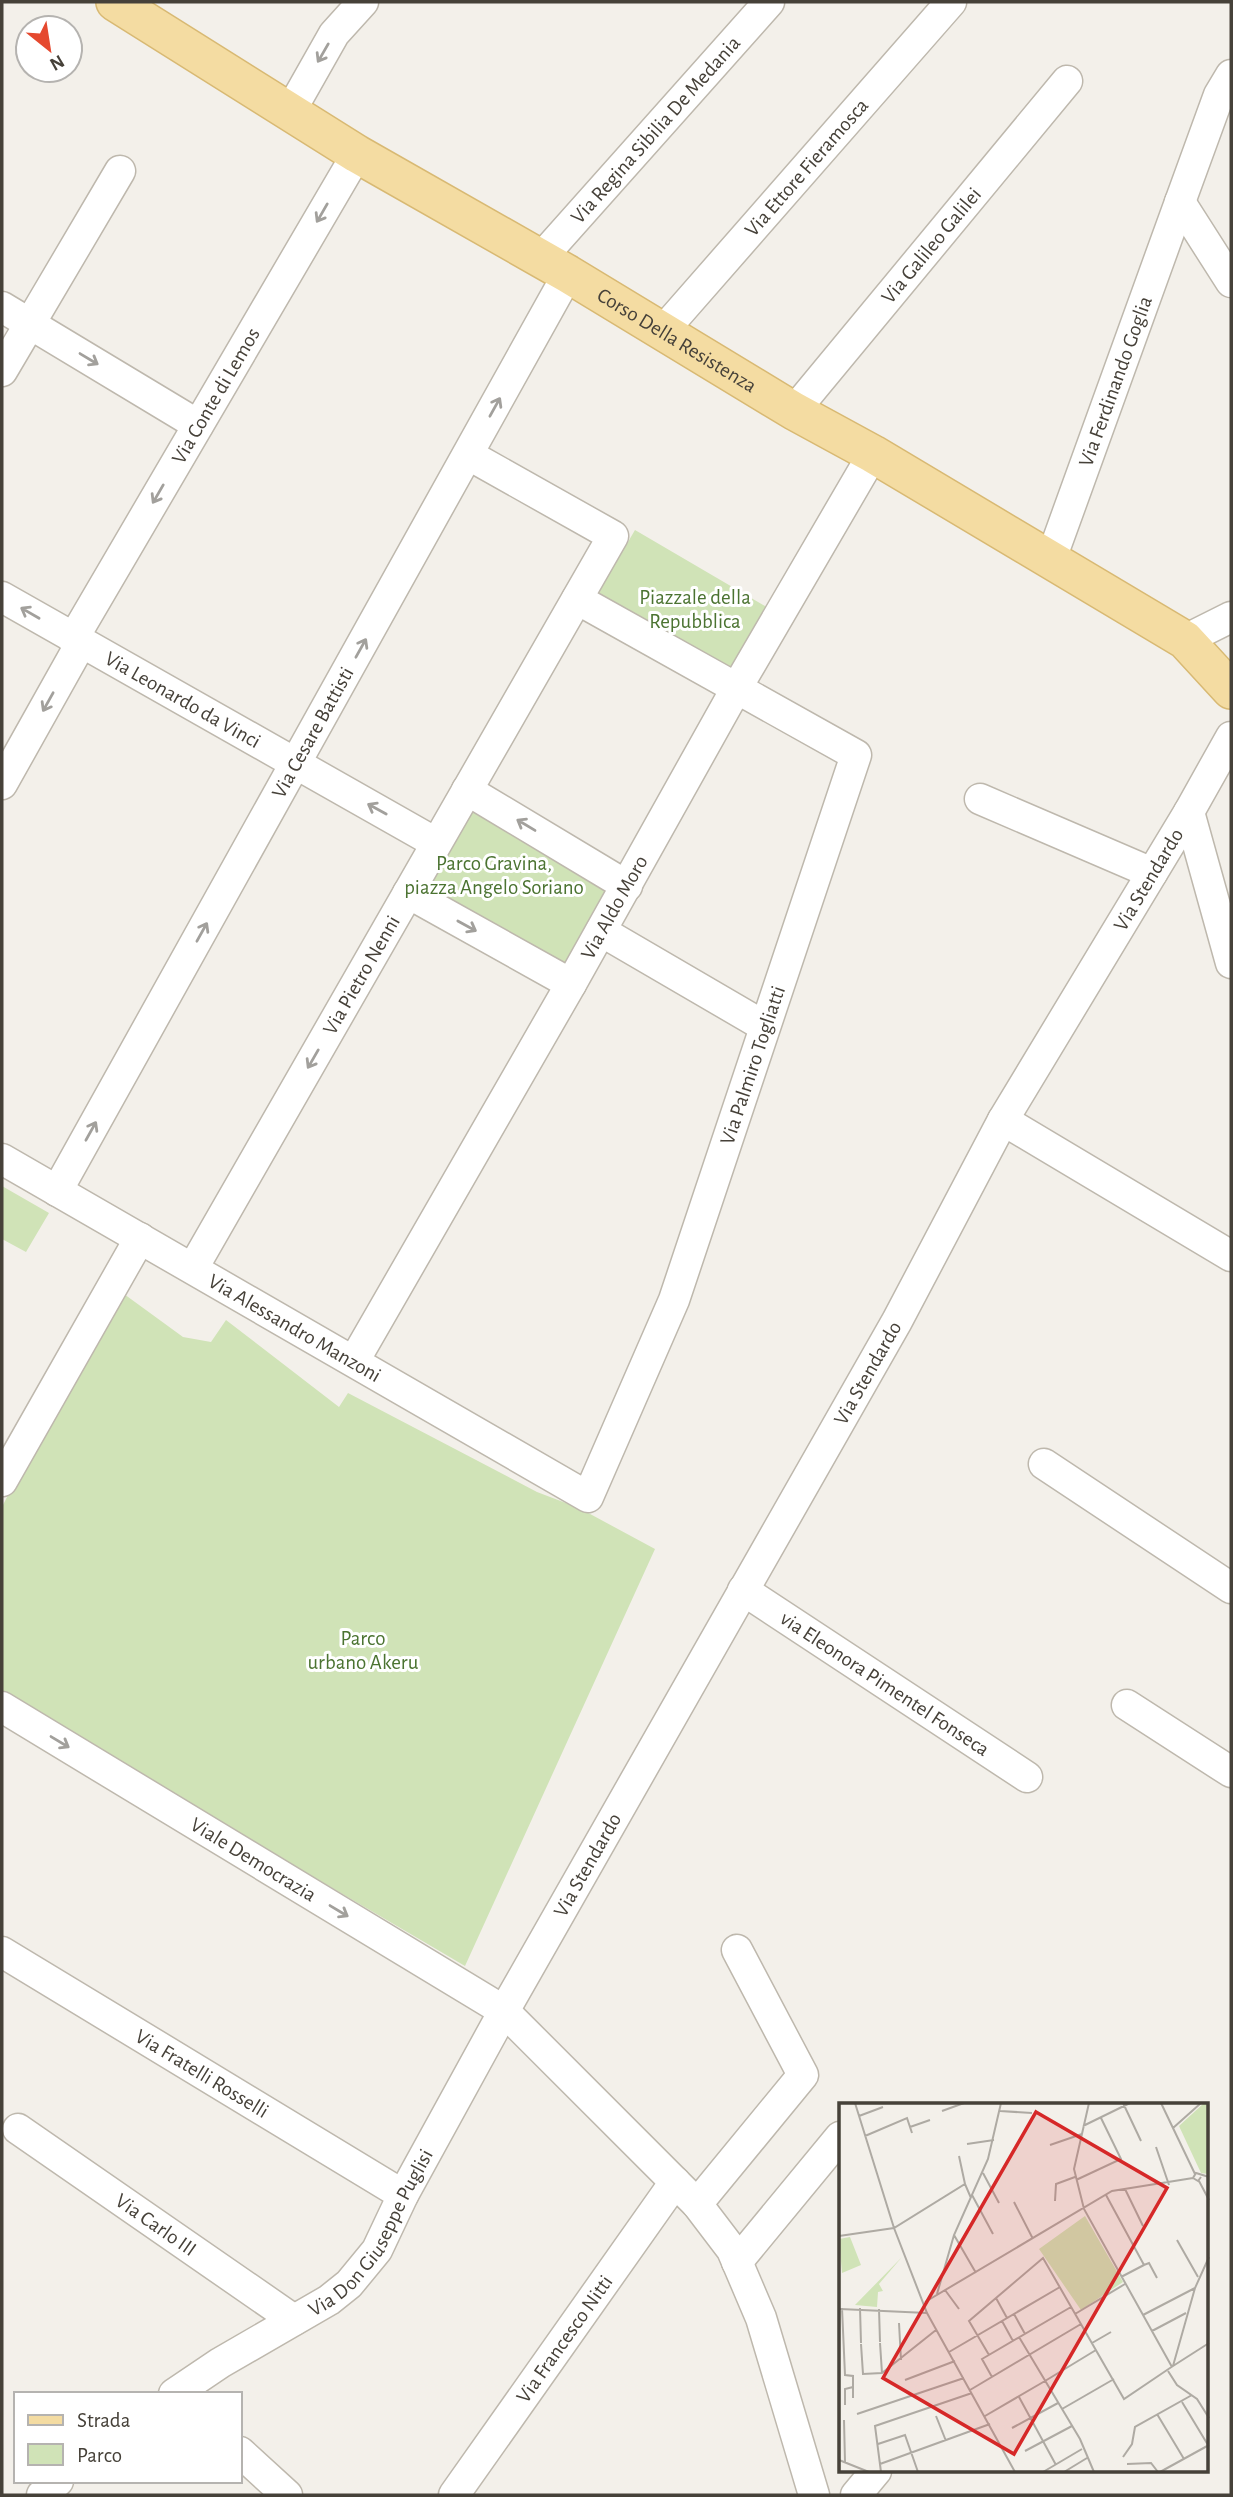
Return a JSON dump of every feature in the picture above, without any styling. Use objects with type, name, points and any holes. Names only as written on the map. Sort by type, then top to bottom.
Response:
[{"type":"main road","name":"Corso Della Resistenza","points":[[115,2],[291,110],[357,154],[555,266],[794,411],[873,454],[1185,640],[1231,690]]},
{"type":"street","points":[[291,110],[334,34],[363,2]]},
{"type":"street","name":"Via Regina Sibilia De Medania","points":[[555,266],[769,2]]},
{"type":"street","name":"Via Ettore Fieramosca","points":[[662,332],[951,2]]},
{"type":"street","name":"Via Ferdinando Goglia","points":[[1051,559],[1219,95],[1231,75]]},
{"type":"street","name":"Via Galileo Galilei","points":[[794,411],[1067,81]]},
{"type":"street","name":"Via Conte di Lemos","points":[[2,784],[77,641],[198,425],[357,154]]},
{"type":"street","points":[[2,371],[120,171]]},
{"type":"street","points":[[1180,202],[1231,282]]},
{"type":"street","name":"Via Cesare Battisti","points":[[57,1191],[469,455],[555,266]]},
{"type":"street","points":[[2,307],[198,425]]},
{"type":"street","name":"Via Aldo Moro","points":[[354,1361],[572,984],[736,689],[873,454]]},
{"type":"street","name":"Via Pietro Nenni","points":[[193,1268],[613,536],[469,455]]},
{"type":"street","name":"Via Leonardo da Vinci","points":[[2,597],[436,843]]},
{"type":"street","points":[[577,599],[736,689]]},
{"type":"street","points":[[1185,640],[1231,617]]},
{"type":"street","name":"Via Palmiro Togliatti","points":[[588,1497],[674,1300],[856,755],[736,689]]},
{"type":"street","name":"Via Stendardo","points":[[504,2011],[897,1321],[1003,1120],[1189,812],[1231,737]]},
{"type":"street","points":[[467,790],[627,886]]},
{"type":"street","points":[[980,799],[1152,873]]},
{"type":"street","points":[[1189,812],[1231,963]]},
{"type":"street","points":[[408,893],[572,984]]},
{"type":"street","points":[[601,931],[764,1026]]},
{"type":"street","points":[[1003,1120],[1231,1256]]},
{"type":"street","name":"Via Alessandro Manzoni","points":[[2,1159],[588,1497]]},
{"type":"street","points":[[2,1481],[140,1238]]},
{"type":"street","points":[[1044,1464],[1231,1588]]},
{"type":"street","name":"via Eleonora Pimentel Fonseca","points":[[743,1590],[1027,1777]]},
{"type":"street","points":[[1127,1705],[1231,1772]]},
{"type":"street","name":"Viale Democrazia","points":[[2,1707],[504,2011],[697,2204],[732,2250],[761,2318],[814,2495]]},
{"type":"street","points":[[697,2204],[803,2075],[737,1950]]},
{"type":"street","name":"Via Fratelli Rosselli","points":[[2,1952],[403,2195]]},
{"type":"street","name":"Via Don Giuseppe Puglisi","points":[[177,2392],[219,2363],[329,2300],[349,2284],[377,2250],[403,2195],[504,2011]]},
{"type":"street","name":"Via Carlo III","points":[[18,2129],[294,2320]]},
{"type":"street","points":[[737,2262],[839,2139]]},
{"type":"street","name":"Via Francesco Nitti","points":[[454,2495],[675,2182]]},
{"type":"street","points":[[242,2454],[287,2495]]},
{"type":"street","points":[[856,2495],[875,2472]]},
{"type":"street","points":[[42,2495],[56,2483]]},
{"type":"green space","name":"Piazzale della Repubblica","points":[[635,530],[770,609],[732,676],[597,595]]},
{"type":"green space","name":"Parco Gravina, piazza Angelo Soriano","points":[[471,808],[617,888],[570,973],[424,892]]},
{"type":"green space","points":[[2,1186],[49,1213],[26,1252],[2,1239]]},
{"type":"green space","name":"Parco urbano Akeru","points":[[113,1286],[183,1337],[211,1342],[226,1320],[339,1407],[348,1393],[537,1492],[579,1508],[655,1549],[465,1966],[2,1694],[2,1507]]}]
